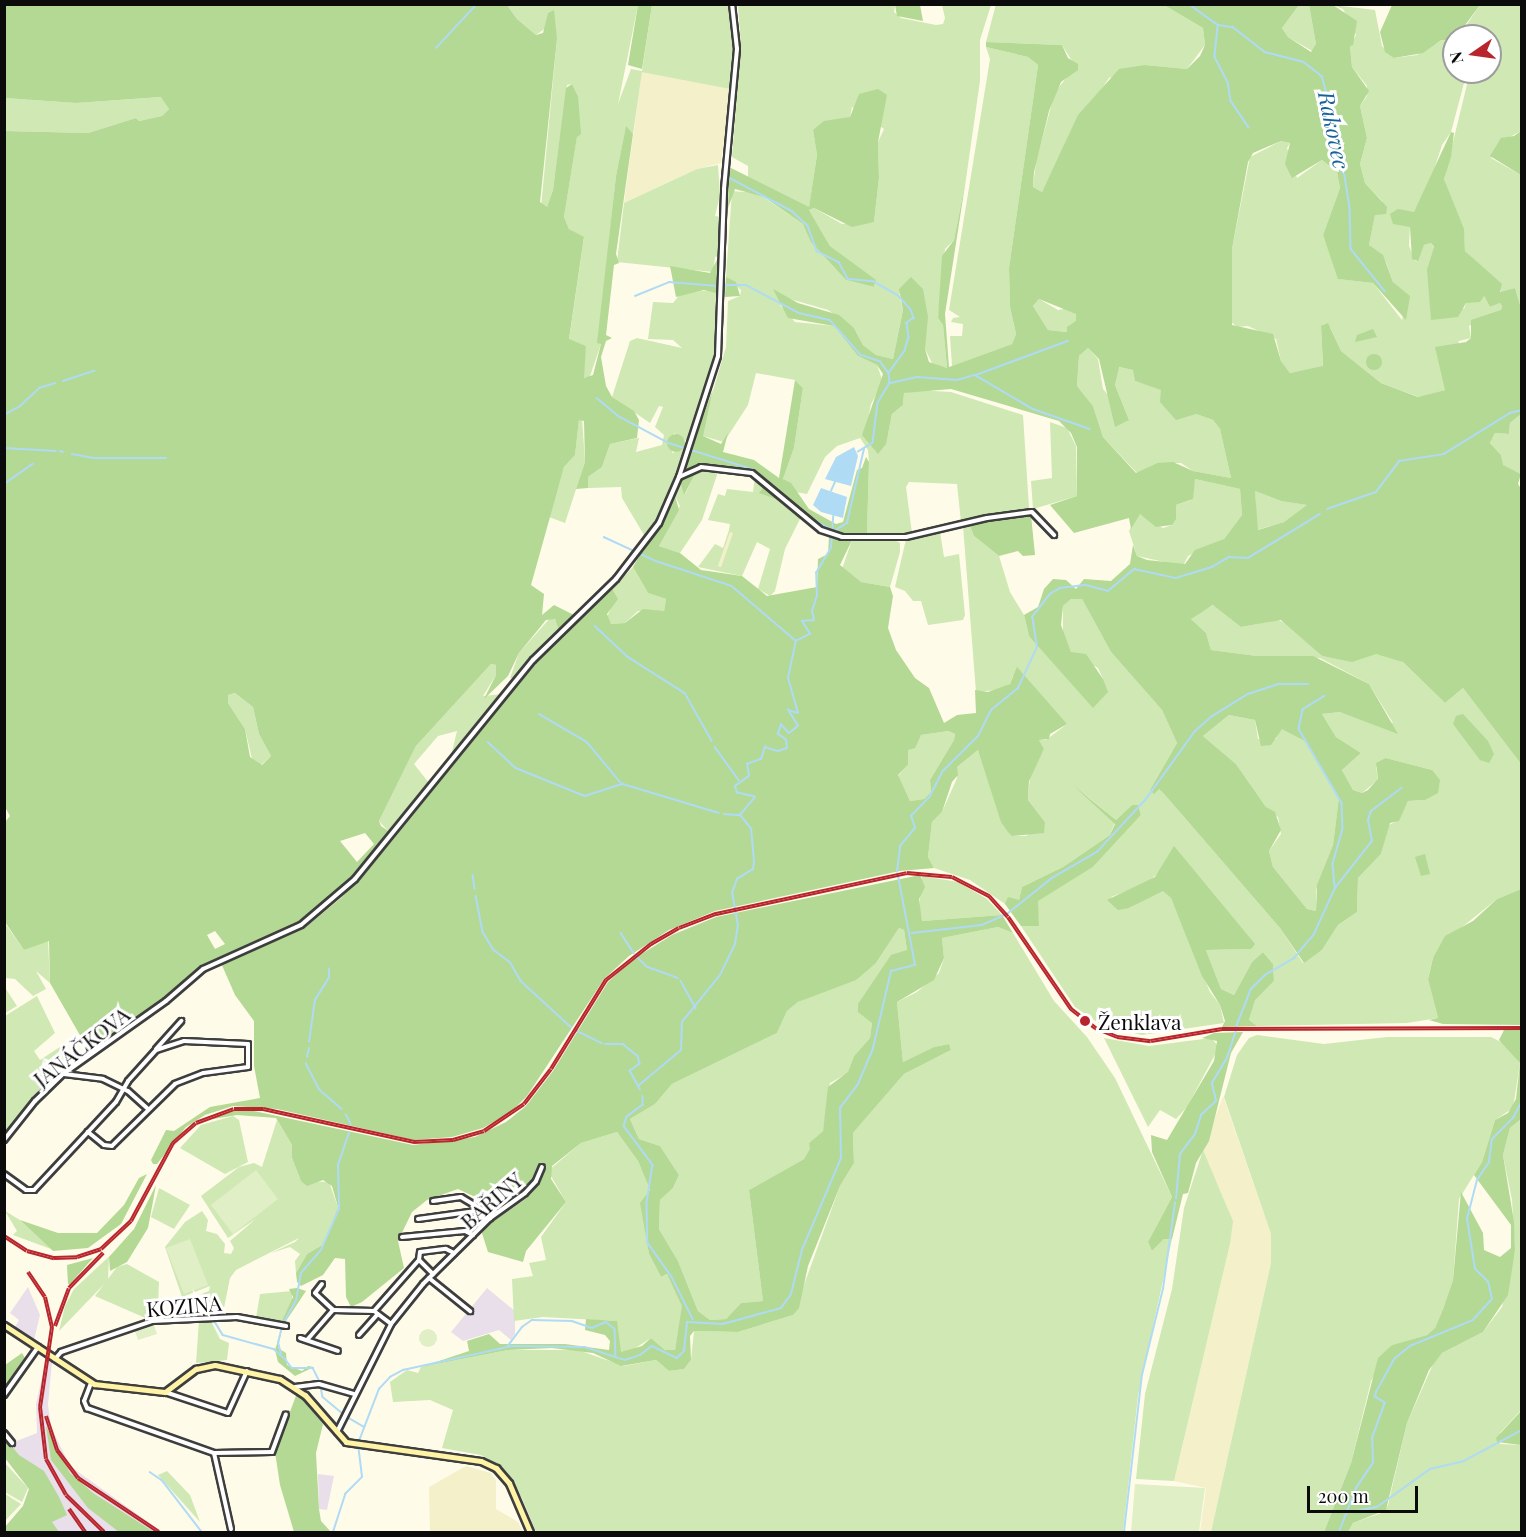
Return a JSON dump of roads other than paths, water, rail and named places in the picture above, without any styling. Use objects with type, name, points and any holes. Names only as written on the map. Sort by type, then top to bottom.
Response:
[{"type":"main road","points":[[4,1325],[91,1383],[165,1392],[202,1367],[247,1370],[295,1387],[336,1434],[358,1444],[493,1466],[509,1483],[530,1533]]},
{"type":"street","name":"JANÁČKOVA","points":[[4,1140],[63,1074],[157,1008],[208,966],[309,919],[356,879],[534,660],[621,573],[659,523],[679,477],[720,345],[724,189],[737,49],[732,4]]},
{"type":"street","points":[[679,477],[701,466],[752,473],[821,530],[842,537],[906,537],[987,518],[1032,512],[1054,535]]},
{"type":"street","points":[[4,1174],[26,1190],[34,1190],[88,1132],[181,1021]]},
{"type":"street","points":[[168,1035],[174,1042]]},
{"type":"street","points":[[88,1132],[104,1145],[112,1146],[170,1088],[189,1077],[244,1069],[250,1064],[249,1048],[243,1041],[174,1042],[156,1050]]},
{"type":"street","points":[[63,1074],[92,1076],[124,1089],[148,1109]]},
{"type":"street","name":"BAŘINY","points":[[336,1434],[391,1324],[429,1278],[454,1253],[490,1218],[525,1193],[536,1181],[542,1167]]},
{"type":"street","points":[[433,1201],[461,1197],[483,1210],[490,1218]]},
{"type":"street","points":[[418,1219],[483,1210]]},
{"type":"street","points":[[402,1237],[465,1231],[473,1235]]},
{"type":"street","name":"BAŘINY","points":[[359,1335],[419,1260],[420,1252],[446,1249],[454,1253]]},
{"type":"street","points":[[419,1260],[433,1274]]},
{"type":"street","points":[[429,1278],[470,1311]]},
{"type":"street","points":[[322,1284],[315,1293],[333,1310],[376,1312],[391,1324]]},
{"type":"street","points":[[307,1340],[333,1310]]},
{"type":"street","name":"KOZINA","points":[[53,1357],[66,1350],[152,1321],[237,1317],[286,1326]]},
{"type":"street","points":[[300,1338],[338,1351]]},
{"type":"street","points":[[4,1395],[38,1347]]},
{"type":"street","points":[[165,1392],[228,1413],[247,1370]]},
{"type":"street","points":[[91,1383],[84,1401],[87,1408],[214,1453],[272,1452],[286,1414]]},
{"type":"street","points":[[295,1387],[319,1384],[355,1394]]},
{"type":"street","points":[[4,1433],[12,1443]]},
{"type":"street","points":[[214,1453],[231,1529]]},
{"type":"water","points":[[854,447],[858,456],[851,486],[825,479],[836,457]]},
{"type":"water","points":[[821,488],[847,497],[843,518],[821,512],[813,505]]},
{"type":"waterway","points":[[436,48],[477,4]]},
{"type":"waterway","name":"Rakovec","points":[[1189,4],[1218,25],[1233,27],[1265,52],[1304,62],[1322,76],[1334,118],[1335,156],[1345,176],[1350,207],[1351,249],[1385,291]]},
{"type":"waterway","points":[[1218,27],[1215,57],[1228,82],[1231,101],[1249,128]]},
{"type":"waterway","points":[[728,177],[792,211],[808,226],[817,251],[839,262],[848,279],[873,281],[899,296],[911,310],[914,318],[907,323],[909,337],[905,351],[889,373],[890,383],[878,403],[873,443],[858,452]]},
{"type":"waterway","points":[[635,296],[669,282],[718,286]]},
{"type":"waterway","points":[[723,285],[746,285],[799,313],[830,320],[861,355],[880,361],[888,372]]},
{"type":"waterway","points":[[976,375],[1068,341]]},
{"type":"waterway","points":[[63,381],[94,371]]},
{"type":"waterway","points":[[891,383],[917,377],[957,380],[975,375],[1033,409],[1090,429]]},
{"type":"waterway","points":[[4,415],[20,406],[39,388],[55,383]]},
{"type":"waterway","points":[[597,398],[620,417],[669,443],[752,469],[788,500]]},
{"type":"waterway","points":[[1327,509],[1376,492],[1399,461],[1444,454],[1510,413],[1522,410]]},
{"type":"waterway","points":[[4,448],[56,451]]},
{"type":"waterway","points":[[833,532],[847,523],[864,449]]},
{"type":"waterway","points":[[72,454],[94,458],[166,458]]},
{"type":"waterway","points":[[4,484],[33,464]]},
{"type":"waterway","points":[[831,491],[835,482]]},
{"type":"waterway","points":[[897,872],[900,846],[915,828],[911,816],[930,796],[943,771],[978,736],[991,710],[1018,688],[1037,647],[1032,617],[1050,594],[1060,588],[1086,585],[1108,591],[1134,569],[1176,578],[1212,567],[1229,557],[1248,558],[1320,514]]},
{"type":"waterway","points":[[805,515],[832,530]]},
{"type":"waterway","points":[[640,1090],[638,1086],[681,1050],[682,1022],[720,975],[735,944],[738,926],[732,893],[737,879],[753,869],[754,862],[751,829],[740,815],[755,797],[737,793],[735,786],[749,776],[747,764],[761,759],[765,747],[778,751],[787,748],[786,740],[778,734],[781,724],[789,733],[798,726],[788,710],[798,713],[788,678],[796,641],[810,634],[802,621],[814,620],[812,611],[817,596],[816,573],[831,548],[833,516]]},
{"type":"waterway","points":[[604,537],[656,561],[732,586],[795,640]]},
{"type":"waterway","points":[[595,626],[628,657],[685,693],[712,741]]},
{"type":"waterway","points":[[912,933],[982,925],[1007,914],[1052,878],[1097,852],[1146,799],[1195,731],[1211,717],[1248,694],[1278,684],[1308,684]]},
{"type":"waterway","points":[[1325,696],[1303,710],[1299,729],[1342,803],[1343,829],[1333,864],[1335,887]]},
{"type":"waterway","points":[[539,714],[587,742],[622,784]]},
{"type":"waterway","points":[[488,742],[516,768],[585,796],[623,784],[719,813]]},
{"type":"waterway","points":[[715,747],[739,780]]},
{"type":"waterway","points":[[1236,1027],[1251,989],[1265,975],[1294,958],[1314,934],[1335,888],[1372,841],[1368,820],[1371,811],[1401,788]]},
{"type":"waterway","points":[[724,814],[740,815]]},
{"type":"waterway","points":[[473,875],[475,889]]},
{"type":"waterway","points":[[359,1441],[379,1389],[390,1377],[403,1370],[512,1346],[585,1347],[625,1360],[640,1355],[652,1346],[677,1358],[684,1351],[687,1322],[723,1324],[781,1308],[791,1294],[802,1250],[841,1158],[840,1108],[858,1084],[873,1048],[891,971],[915,965],[898,876]]},
{"type":"waterway","points":[[476,896],[483,932],[494,950],[510,962],[521,981],[571,1027]]},
{"type":"waterway","points":[[621,933],[634,953]]},
{"type":"waterway","points":[[636,956],[648,967],[678,978]]},
{"type":"waterway","points":[[309,1042],[315,1000],[329,978],[329,969]]},
{"type":"waterway","points":[[681,981],[696,1008]]},
{"type":"waterway","points":[[575,1030],[602,1043]]},
{"type":"waterway","points":[[1176,1199],[1180,1154],[1195,1134],[1201,1115],[1216,1101],[1212,1083],[1227,1058],[1236,1030]]},
{"type":"waterway","points":[[605,1044],[623,1044],[638,1056],[640,1064],[630,1071],[638,1085]]},
{"type":"waterway","points":[[307,1057],[309,1048]]},
{"type":"waterway","points":[[306,1063],[319,1089],[342,1109]]},
{"type":"waterway","points":[[643,1096],[643,1105],[627,1117],[624,1126],[653,1165],[647,1204],[648,1243],[672,1277],[693,1319]]},
{"type":"waterway","points":[[1339,1532],[1356,1488],[1373,1463],[1372,1438],[1385,1403],[1375,1397],[1376,1392],[1394,1359],[1410,1346],[1473,1320],[1492,1299],[1488,1282],[1475,1269],[1467,1219],[1477,1180],[1489,1162],[1492,1139],[1513,1118],[1522,1101]]},
{"type":"waterway","points":[[346,1114],[351,1124]]},
{"type":"waterway","points":[[283,1324],[296,1301],[301,1273],[321,1250],[339,1209],[338,1165],[349,1133]]},
{"type":"waterway","points":[[1124,1532],[1142,1375],[1163,1289],[1175,1203]]},
{"type":"waterway","points":[[197,1297],[212,1317]]},
{"type":"waterway","points":[[214,1320],[223,1335],[274,1349],[285,1359]]},
{"type":"waterway","points":[[507,1347],[522,1327],[532,1320],[572,1321],[592,1328],[606,1322],[615,1329],[616,1357]]},
{"type":"waterway","points":[[281,1354],[278,1343],[282,1327]]},
{"type":"waterway","points":[[286,1360],[292,1368],[313,1368],[320,1382]]},
{"type":"waterway","points":[[321,1387],[323,1397],[343,1414]]},
{"type":"waterway","points":[[347,1417],[364,1427]]},
{"type":"waterway","points":[[1346,1513],[1377,1507],[1430,1469],[1464,1461],[1522,1430]]},
{"type":"waterway","points":[[333,1532],[345,1494],[362,1477],[358,1445]]},
{"type":"waterway","points":[[150,1472],[162,1480],[202,1532]]},
{"type":"railway","points":[[4,1236],[27,1251],[54,1258],[77,1257],[101,1249],[131,1221],[173,1143],[196,1123],[234,1109],[263,1109],[414,1142],[453,1140],[484,1131],[524,1104],[551,1069],[606,980],[651,944],[679,928],[716,914],[907,873],[952,877],[989,896],[1008,917],[1071,1009],[1095,1028],[1117,1037],[1151,1041],[1222,1029],[1522,1028]]},
{"type":"railway","points":[[55,1326],[69,1288],[103,1253]]},
{"type":"railway","points":[[28,1272],[45,1297],[52,1327],[40,1407],[46,1459],[66,1495],[104,1532]]},
{"type":"railway","points":[[46,1416],[57,1450],[78,1478],[159,1532]]},
{"type":"railway","points":[[69,1509],[85,1532]]},
{"type":"place","name":"Ženklava","points":[[1085,1021]]}]
